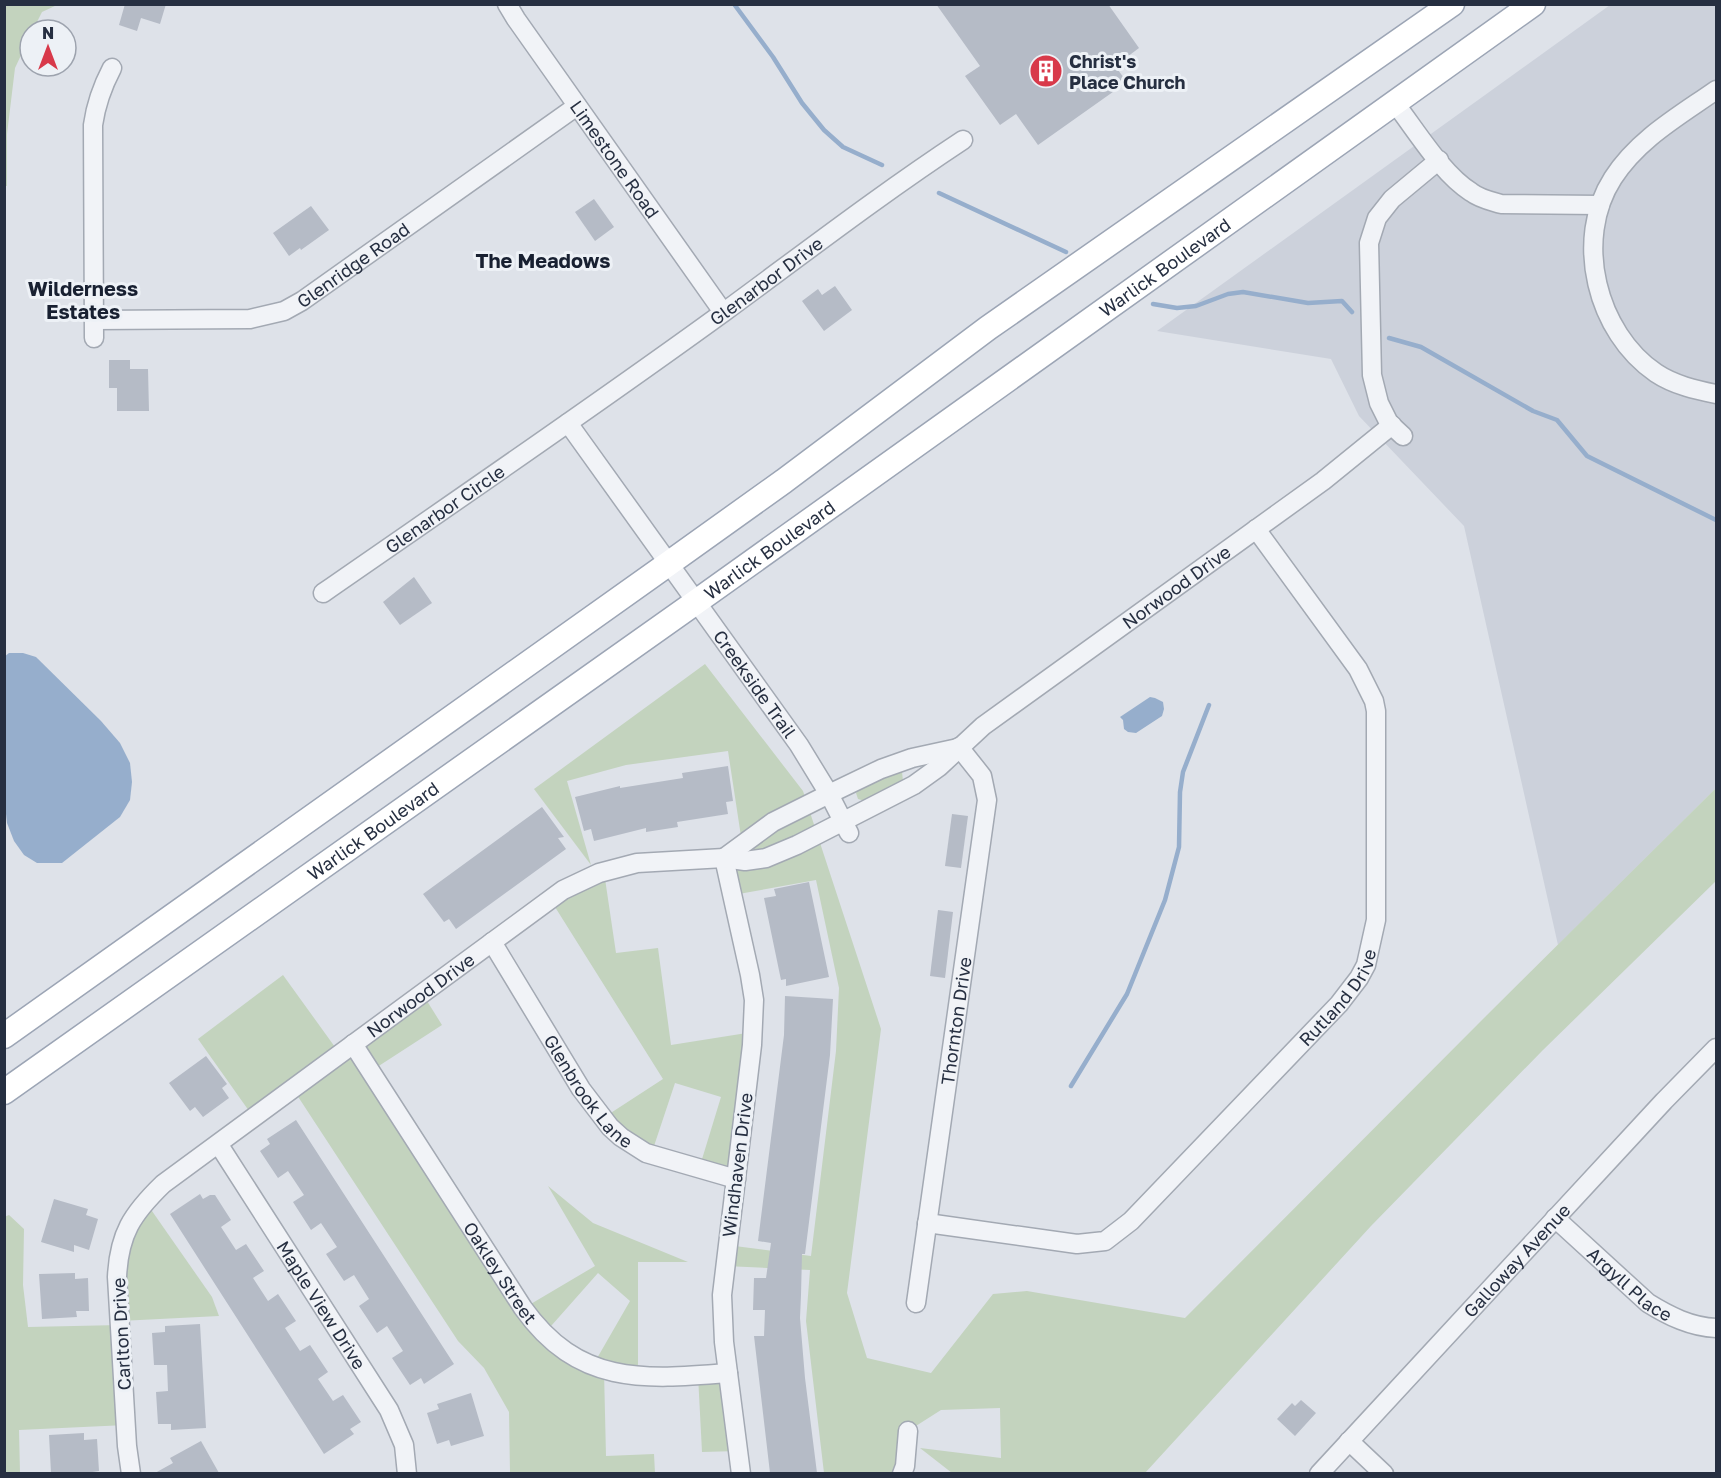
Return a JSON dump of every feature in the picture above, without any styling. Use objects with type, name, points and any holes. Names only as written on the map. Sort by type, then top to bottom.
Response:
[{"type":"main road","points":[[5,1035],[784,481],[998,321],[1452,4]]},
{"type":"main road","name":"Warlick Boulevard","points":[[7,1090],[696,602],[1533,4]]},
{"type":"street","name":"Limestone Road","points":[[507,4],[723,312]]},
{"type":"street","points":[[94,338],[93,125],[102,88],[112,68]]},
{"type":"street","points":[[1716,90],[1635,150],[1611,180],[1600,205],[1593,241],[1595,270],[1602,302],[1617,332],[1633,352],[1656,373],[1674,383],[1716,394]]},
{"type":"street","points":[[1395,102],[1458,183],[1473,194],[1486,200],[1517,205],[1600,205]]},
{"type":"street","name":"Glenridge Road","points":[[94,320],[250,319],[284,311],[302,301],[577,106]]},
{"type":"street","name":"Glenarbor Drive","points":[[568,423],[920,168],[963,140]]},
{"type":"street","name":"Norwood Drive","points":[[145,1201],[163,1184],[563,891],[599,873],[637,863],[724,858],[745,861],[766,858],[846,827],[914,785],[939,767],[983,726],[1323,481],[1398,430],[1379,403],[1371,375],[1369,243],[1377,218],[1392,199],[1439,160]]},
{"type":"street","name":"Creekside Trail","points":[[568,423],[800,745],[846,827]]},
{"type":"street","name":"Glenarbor Circle","points":[[323,592],[568,423]]},
{"type":"street","name":"Rutland Drive","points":[[927,1223],[1077,1244],[1106,1240],[1131,1221],[1339,1004],[1366,965],[1377,904],[1376,711],[1374,701],[1358,669],[1256,529]]},
{"type":"street","name":"Norwood Drive","points":[[724,858],[773,822],[829,794],[912,758],[959,747]]},
{"type":"street","name":"Thornton Drive","points":[[916,1303],[987,800],[982,776],[959,747]]},
{"type":"street","name":"Windhaven Drive","points":[[724,858],[750,975],[753,999],[753,1045],[722,1295],[723,1330],[741,1473]]},
{"type":"street","name":"Glenbrook Lane","points":[[492,942],[581,1089],[610,1127],[646,1153],[736,1179]]},
{"type":"street","name":"Oakley Street","points":[[353,1044],[523,1308],[538,1329],[553,1343],[582,1362],[615,1373],[663,1376],[728,1373]]},
{"type":"street","name":"Galloway Avenue","points":[[1319,1473],[1664,1101],[1716,1048]]},
{"type":"street","name":"Maple View Drive","points":[[219,1145],[389,1410],[404,1445],[407,1473]]},
{"type":"street","name":"Carlton Drive","points":[[131,1473],[127,1446],[117,1267],[129,1223],[145,1201]]},
{"type":"street","name":"Argyll Place","points":[[1555,1218],[1648,1303],[1687,1323],[1716,1328]]},
{"type":"street","points":[[902,1473],[908,1431]]},
{"type":"street","points":[[1349,1441],[1384,1473]]},
{"type":"shaded area","points":[[1610,5],[1716,5],[1716,788],[1558,945],[1464,526],[1359,416],[1331,359],[1157,331]]},
{"type":"green space","points":[[4,5],[57,5],[42,12],[39,18],[18,18],[18,62],[15,68],[7,134],[7,186],[4,186]]},
{"type":"green space","points":[[705,664],[803,791],[881,1029],[847,1293],[867,1358],[931,1373],[993,1294],[1027,1291],[1185,1318],[1716,788],[1716,881],[1542,1051],[1371,1226],[1145,1473],[952,1473],[920,1448],[1001,1458],[1000,1408],[941,1410],[908,1431],[902,1473],[824,1473],[806,1321],[810,1270],[725,1266],[727,1245],[811,1256],[836,1051],[839,988],[816,880],[733,895],[724,858],[742,843],[728,751],[626,765],[567,781],[591,865],[534,789]]},
{"type":"green space","points":[[897,770],[902,772],[903,781],[865,801],[858,799],[856,793],[858,790]]},
{"type":"green space","points":[[604,872],[616,953],[658,948],[671,1045],[753,1032],[736,1179],[699,1169],[721,1097],[675,1083],[651,1155],[603,1118],[663,1079],[550,899]]},
{"type":"green space","points":[[283,975],[340,1054],[422,993],[442,1025],[371,1071],[524,1308],[595,1266],[548,1186],[593,1223],[688,1262],[638,1262],[638,1376],[604,1371],[606,1456],[654,1454],[655,1473],[510,1473],[509,1412],[484,1368],[458,1341],[293,1089],[254,1118],[198,1039]],"holes":[[[598,1273],[630,1301],[592,1367],[544,1334]]]},
{"type":"green space","points":[[145,1201],[212,1297],[219,1316],[120,1321],[118,1257]]},
{"type":"green space","points":[[9,1215],[24,1229],[23,1285],[28,1327],[120,1325],[126,1425],[19,1430],[20,1473],[5,1473],[4,1217]]},
{"type":"green space","points":[[728,1373],[738,1451],[702,1452],[698,1375]]},
{"type":"water","points":[[9,653],[23,653],[36,657],[101,721],[120,743],[130,763],[132,782],[130,800],[120,817],[62,863],[37,863],[24,855],[14,841],[7,823],[4,796],[4,657]]},
{"type":"water","points":[[1150,697],[1163,702],[1162,716],[1136,733],[1128,732],[1124,729],[1123,720],[1120,717]]},
{"type":"building","points":[[125,4],[166,4],[160,24],[141,18],[137,31],[119,25]]},
{"type":"building","name":"Christ's Place Church","points":[[936,4],[1108,4],[1139,48],[1115,66],[1127,82],[1038,145],[1016,114],[1000,125],[965,76],[980,66]]},
{"type":"building","points":[[594,199],[614,227],[595,241],[575,212]]},
{"type":"building","points":[[311,206],[329,230],[289,256],[273,233]]},
{"type":"building","points":[[835,286],[852,310],[824,331],[802,301],[818,289],[822,295]]},
{"type":"building","points":[[109,360],[130,360],[130,369],[148,369],[149,411],[117,411],[117,388],[109,388]]},
{"type":"building","points":[[414,577],[432,603],[400,625],[383,602]]},
{"type":"building","points":[[728,766],[733,801],[726,802],[728,814],[677,822],[678,827],[646,832],[646,828],[594,841],[591,829],[584,831],[575,797],[620,786],[620,788],[683,778],[682,773]]},
{"type":"building","points":[[542,807],[564,837],[558,838],[566,849],[456,929],[449,919],[444,922],[423,894]]},
{"type":"building","points":[[952,814],[968,816],[961,868],[945,866]]},
{"type":"building","points":[[809,882],[829,977],[786,986],[786,979],[781,980],[764,898],[776,896],[774,889]]},
{"type":"building","points":[[938,910],[953,912],[945,978],[930,976]]},
{"type":"building","points":[[785,996],[833,999],[830,1055],[805,1254],[802,1254],[800,1318],[817,1473],[770,1473],[754,1336],[764,1336],[765,1310],[753,1310],[754,1278],[766,1278],[771,1243],[758,1241],[784,1035]]},
{"type":"building","points":[[206,1056],[227,1084],[222,1088],[229,1098],[203,1117],[195,1107],[190,1111],[169,1083]]},
{"type":"building","points":[[296,1120],[454,1364],[424,1384],[421,1378],[410,1385],[392,1358],[403,1351],[387,1326],[377,1333],[359,1306],[369,1299],[354,1275],[344,1281],[326,1254],[337,1247],[321,1223],[311,1230],[293,1202],[304,1195],[288,1171],[278,1178],[260,1151],[270,1144],[267,1139]]},
{"type":"building","points":[[200,1194],[203,1199],[215,1195],[231,1220],[221,1227],[236,1250],[246,1244],[264,1271],[253,1278],[268,1301],[278,1294],[296,1321],[285,1328],[300,1351],[310,1345],[328,1372],[318,1379],[333,1401],[343,1395],[361,1422],[350,1429],[354,1434],[324,1454],[170,1214]]},
{"type":"building","points":[[54,1199],[88,1209],[86,1215],[98,1219],[89,1250],[74,1245],[74,1252],[41,1242]]},
{"type":"building","points":[[75,1273],[75,1279],[88,1278],[89,1311],[76,1311],[77,1317],[42,1319],[39,1274]]},
{"type":"building","points":[[200,1324],[206,1428],[171,1430],[171,1424],[158,1424],[156,1392],[168,1391],[167,1365],[154,1365],[152,1333],[165,1332],[165,1326]]},
{"type":"building","points":[[471,1393],[484,1436],[451,1446],[449,1440],[437,1444],[427,1413],[439,1409],[437,1404]]},
{"type":"building","points":[[1301,1400],[1316,1413],[1295,1436],[1277,1419],[1292,1403],[1295,1406]]},
{"type":"building","points":[[84,1433],[84,1440],[97,1439],[99,1471],[51,1473],[49,1435]]},
{"type":"building","points":[[201,1441],[219,1473],[155,1473],[173,1463],[170,1458]]},
{"type":"waterway","points":[[734,4],[773,57],[802,103],[824,130],[843,147],[882,165]]},
{"type":"waterway","points":[[939,193],[1066,252]]},
{"type":"waterway","points":[[1153,304],[1177,308],[1196,306],[1228,294],[1243,292],[1308,303],[1342,301],[1352,312]]},
{"type":"waterway","points":[[1389,338],[1421,347],[1533,411],[1557,420],[1587,456],[1716,520]]},
{"type":"waterway","points":[[1071,1086],[1127,994],[1165,900],[1179,847],[1180,792],[1183,772],[1209,705]]},
{"type":"place","name":"Christ's Place Church","points":[[1046,71]]},
{"type":"district","name":"The Meadows","points":[[543,260]]},
{"type":"district","name":"Wilderness Estates","points":[[83,300]]}]
